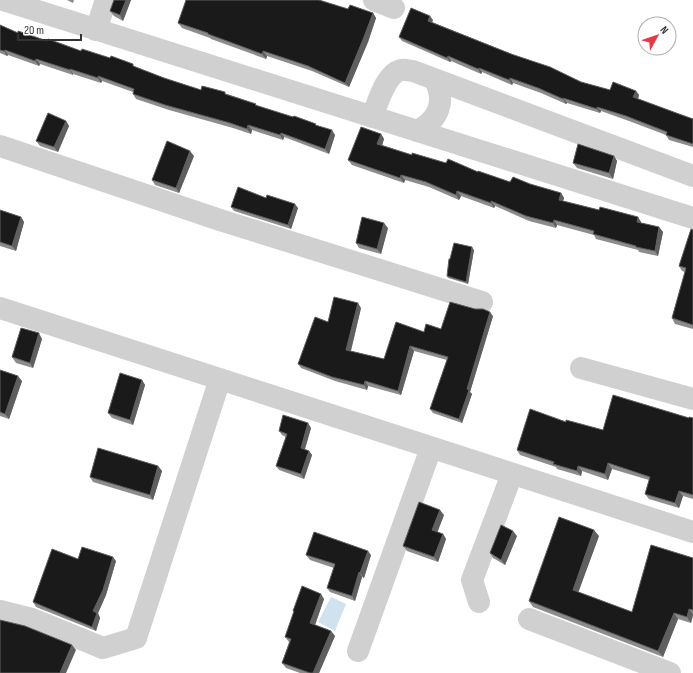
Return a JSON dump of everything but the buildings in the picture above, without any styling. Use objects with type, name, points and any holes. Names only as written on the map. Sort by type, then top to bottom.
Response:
[{"type":"street","points":[[3,0],[693,218]]},
{"type":"street","points":[[96,30],[106,0]]},
{"type":"street","points":[[374,0],[394,8]]},
{"type":"street","points":[[372,116],[388,78],[402,69],[414,71],[693,176]]},
{"type":"street","points":[[417,131],[430,123],[438,111],[440,104],[440,90],[435,80]]},
{"type":"street","points":[[0,146],[220,220],[482,302]]},
{"type":"street","points":[[0,308],[693,532]]},
{"type":"street","points":[[581,368],[693,399]]},
{"type":"street","points":[[0,611],[32,619],[103,648],[136,638],[220,379]]},
{"type":"street","points":[[358,651],[431,448]]},
{"type":"street","points":[[479,602],[472,580],[512,474]]},
{"type":"street","points":[[529,619],[670,673]]},
{"type":"water","points":[[331,597],[346,604],[335,631],[318,622]]}]
